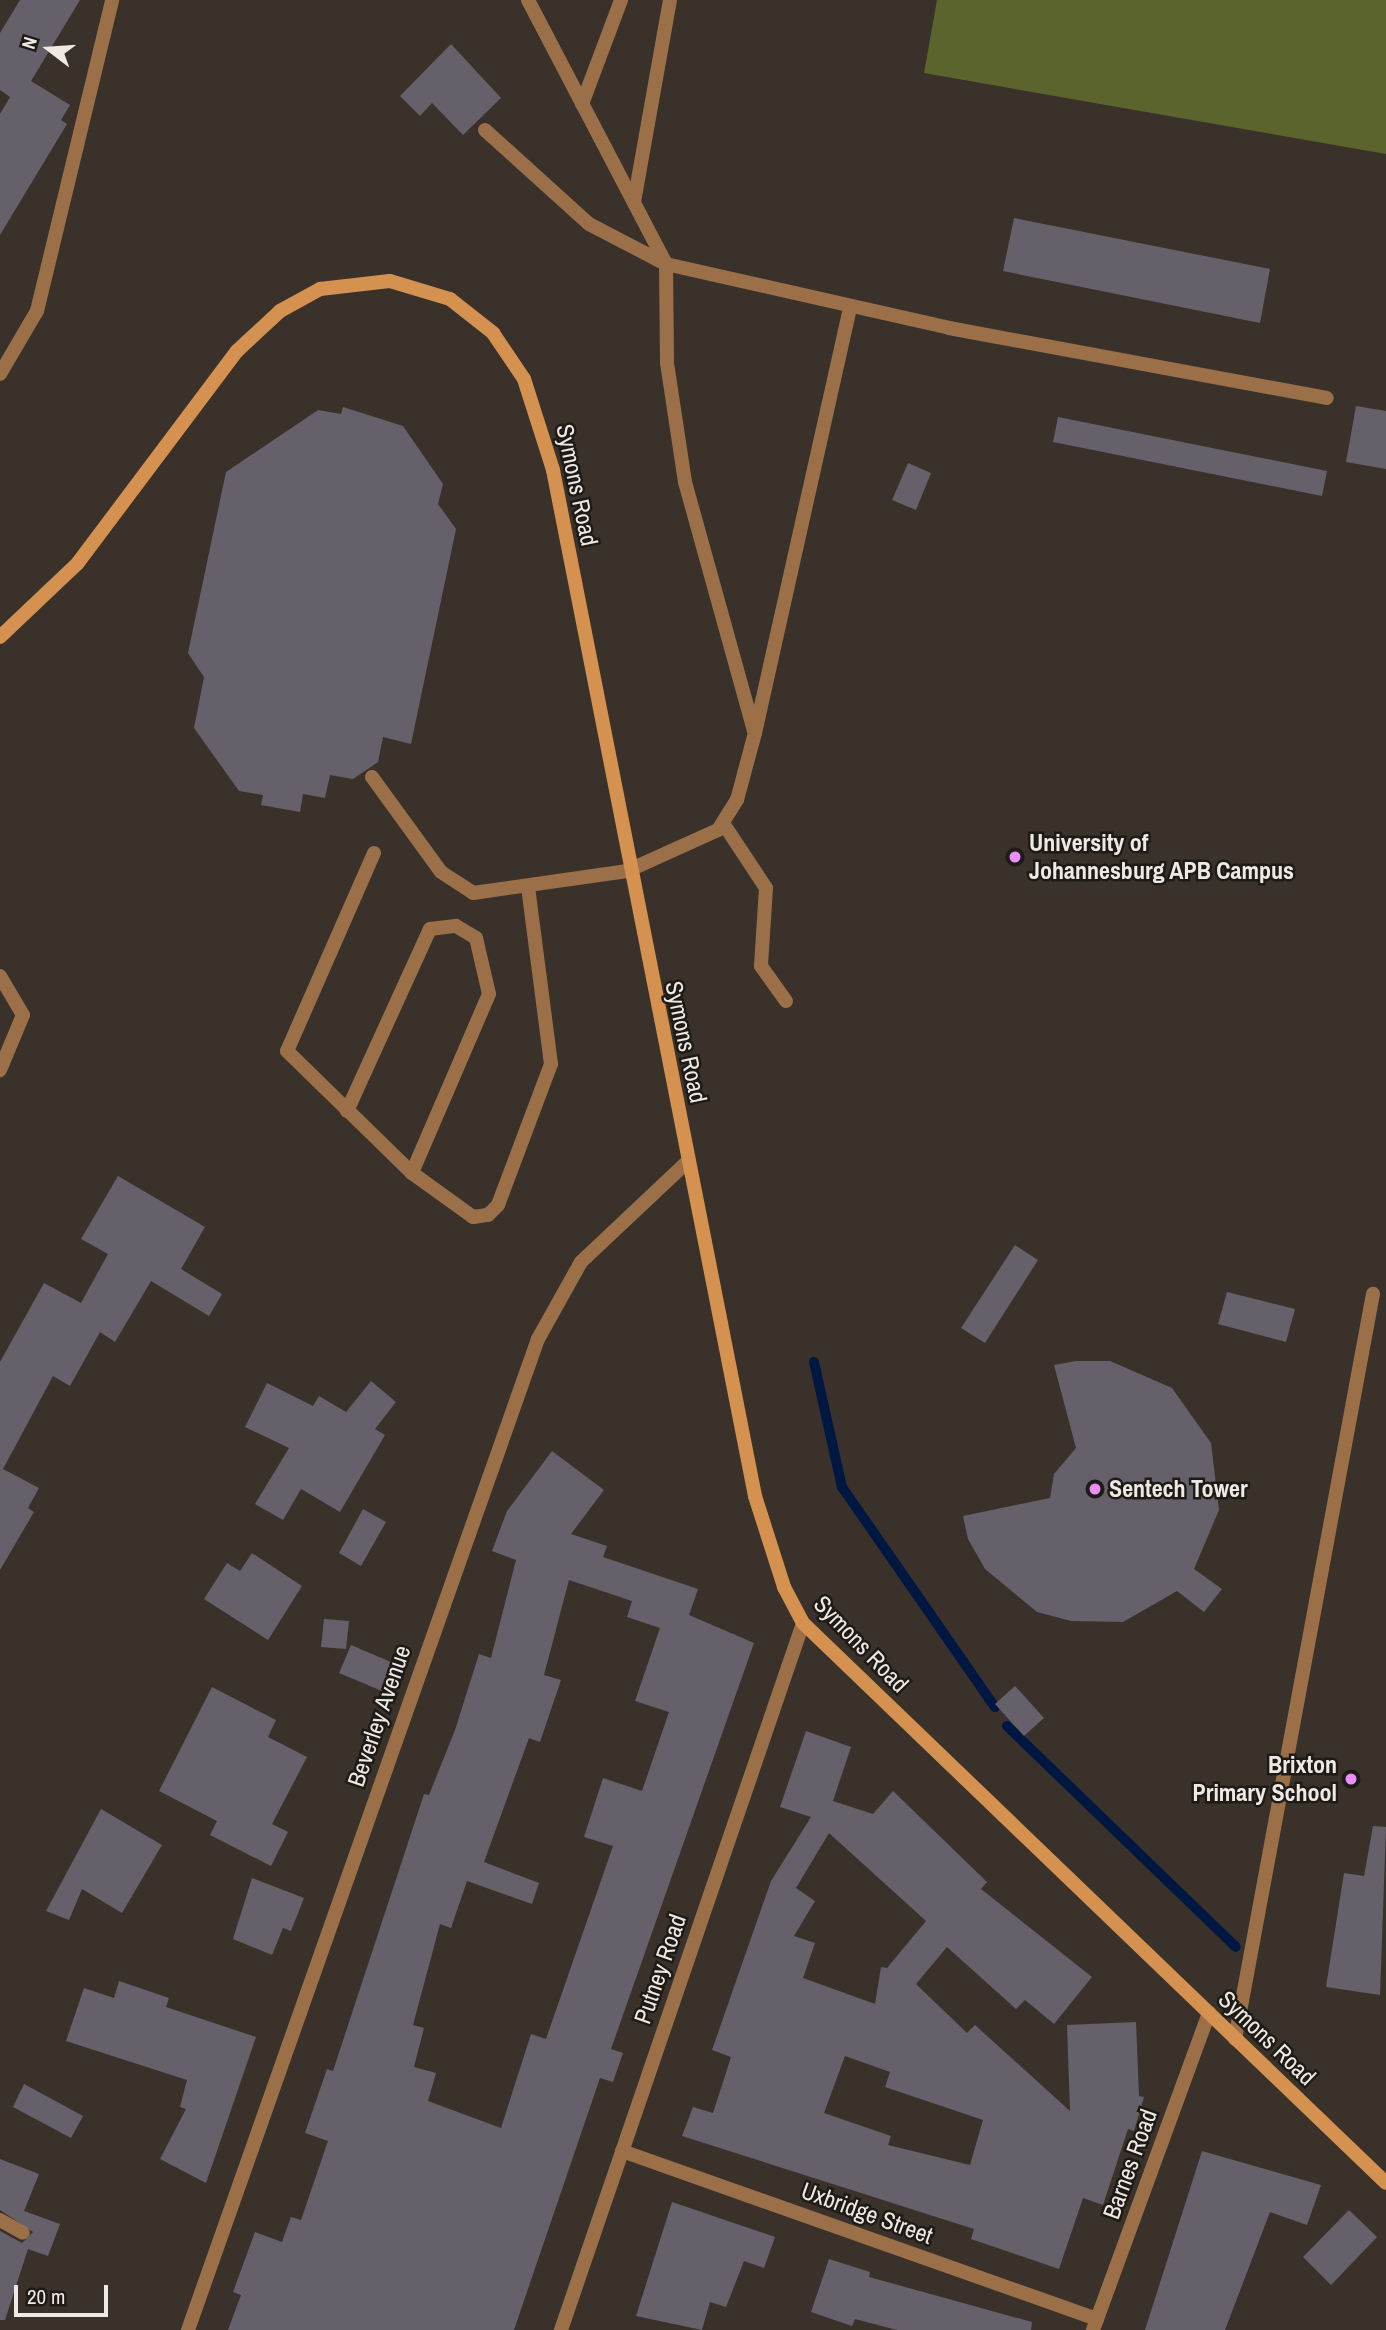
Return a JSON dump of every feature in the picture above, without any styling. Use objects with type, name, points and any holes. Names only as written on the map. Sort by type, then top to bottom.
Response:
[{"type":"main road","name":"Symons Road","points":[[0,637],[77,564],[263,324],[310,294],[345,284],[390,281],[429,289],[494,333],[538,414],[627,871],[768,1551],[803,1623],[1386,2183]]},
{"type":"street","points":[[0,374],[37,311],[112,0]]},
{"type":"street","points":[[528,0],[666,264],[667,363],[685,482],[755,733]]},
{"type":"street","points":[[582,104],[621,0]]},
{"type":"street","points":[[634,202],[670,0]]},
{"type":"street","points":[[485,130],[589,224],[666,264],[850,308],[1327,398]]},
{"type":"street","points":[[372,777],[458,887],[473,893],[528,888],[627,871],[688,849],[723,822],[737,800],[755,733],[850,308]]},
{"type":"street","points":[[723,822],[766,888],[761,966],[786,1001]]},
{"type":"street","points":[[374,853],[287,1044],[290,1059],[412,1173],[463,1214],[488,1215],[518,1157],[551,1064],[528,888]]},
{"type":"street","points":[[347,1111],[430,929],[456,926],[476,938],[489,994],[412,1173]]},
{"type":"street","points":[[0,976],[23,1015],[0,1070]]},
{"type":"street","name":"Beverley Avenue","points":[[188,2330],[538,1339],[581,1262],[687,1162]]},
{"type":"street","points":[[1235,2039],[1373,1294]]},
{"type":"street","name":"Putney Road","points":[[561,2330],[803,1623]]},
{"type":"street","name":"Barnes Road","points":[[1095,2324],[1209,2013]]},
{"type":"street","name":"Uxbridge Street","points":[[622,2151],[1095,2324]]},
{"type":"street","points":[[0,2220],[23,2233]]},
{"type":"green space","points":[[937,0],[1386,0],[1386,154],[924,73]]},
{"type":"building","points":[[20,0],[80,0],[31,81],[70,105],[61,120],[67,124],[0,235],[0,114],[10,97],[0,90],[0,33]]},
{"type":"building","points":[[451,44],[501,98],[463,135],[432,103],[420,116],[400,96]]},
{"type":"building","points":[[1014,218],[1270,269],[1260,323],[1003,271]]},
{"type":"building","points":[[1356,406],[1386,411],[1386,469],[1346,462]]},
{"type":"building","points":[[343,407],[403,426],[443,484],[438,504],[456,529],[411,744],[383,737],[378,762],[353,779],[330,775],[325,798],[303,794],[300,812],[261,805],[263,795],[239,791],[194,728],[204,677],[188,653],[226,472],[318,410],[341,414]]},
{"type":"building","points":[[1058,417],[1327,471],[1322,496],[1053,442]]},
{"type":"building","points":[[908,463],[931,473],[916,510],[892,500]]},
{"type":"building","points":[[118,1176],[205,1227],[181,1269],[222,1294],[209,1316],[151,1281],[115,1342],[100,1332],[70,1386],[53,1376],[3,1469],[39,1488],[28,1508],[34,1512],[0,1570],[0,1362],[44,1283],[81,1303],[108,1254],[81,1239]]},
{"type":"building","points":[[1015,1245],[1038,1260],[985,1343],[961,1328]]},
{"type":"building","points":[[1227,1292],[1295,1309],[1286,1342],[1218,1324]]},
{"type":"building","points":[[1076,1361],[1110,1361],[1172,1388],[1211,1443],[1219,1510],[1194,1569],[1222,1589],[1204,1612],[1177,1591],[1123,1622],[1071,1621],[1037,1612],[985,1569],[968,1539],[963,1516],[1050,1498],[1054,1474],[1076,1448],[1054,1365]]},
{"type":"building","points":[[371,1381],[396,1402],[375,1429],[385,1435],[340,1512],[301,1489],[283,1520],[255,1504],[289,1448],[245,1427],[267,1383],[313,1406],[319,1396],[346,1412]]},
{"type":"building","points":[[552,1451],[604,1490],[571,1534],[607,1546],[603,1557],[698,1589],[689,1615],[754,1643],[611,2049],[623,2053],[613,2082],[600,2078],[514,2330],[228,2330],[241,2295],[233,2292],[255,2232],[282,2242],[291,2217],[301,2220],[328,2141],[305,2133],[327,2069],[333,2071],[424,1794],[429,1795],[455,1730],[479,1654],[491,1658],[516,1560],[492,1551],[507,1511]],"holes":[[[569,1580],[632,1601],[627,1617],[660,1628],[635,1701],[669,1712],[642,1791],[603,1778],[584,1837],[613,1846],[546,2039],[531,2034],[501,2128],[428,2101],[436,2073],[414,2067],[424,2028],[413,2025],[440,1924],[451,1928],[467,1881],[532,1904],[539,1883],[484,1862],[529,1738],[540,1742],[561,1680],[544,1675]]]},
{"type":"building","points":[[363,1509],[386,1522],[361,1566],[339,1553]]},
{"type":"building","points":[[252,1553],[302,1586],[268,1640],[204,1599],[227,1563],[240,1571]]},
{"type":"building","points":[[324,1619],[349,1621],[346,1649],[321,1647]]},
{"type":"building","points":[[351,1645],[393,1663],[382,1691],[339,1673]]},
{"type":"building","points":[[1015,1686],[1044,1718],[1024,1736],[995,1704]]},
{"type":"building","points":[[212,1687],[276,1720],[268,1737],[307,1757],[272,1824],[288,1832],[271,1866],[210,1835],[217,1821],[159,1791]]},
{"type":"building","points":[[806,1731],[851,1747],[833,1801],[873,1814],[893,1791],[987,1882],[981,1889],[1092,1977],[1054,2024],[1025,2000],[1016,2009],[947,1947],[916,1984],[967,2033],[975,2025],[1070,2111],[1067,2025],[1136,2022],[1139,2096],[1144,2097],[1134,2131],[1128,2129],[1103,2205],[1083,2198],[1059,2269],[971,2239],[974,2229],[682,2136],[693,2107],[713,2113],[731,2057],[712,2050],[771,1881],[811,1817],[780,1807]],"holes":[[[829,1833],[926,1921],[887,1968],[881,1967],[875,2004],[803,1978],[815,1943],[794,1936],[815,1901],[796,1888]],[[845,2056],[890,2072],[885,2087],[983,2120],[970,2165],[888,2145],[891,2136],[824,2113]]]},
{"type":"building","points":[[101,1809],[162,1845],[122,1913],[82,1889],[69,1920],[46,1911]]},
{"type":"building","points":[[1373,1826],[1386,1827],[1380,1995],[1326,1987],[1344,1873],[1364,1876]]},
{"type":"building","points":[[252,1878],[304,1898],[291,1931],[283,1928],[272,1955],[233,1939]]},
{"type":"building","points":[[119,1981],[169,1998],[166,2007],[256,2037],[206,2183],[160,2159],[186,2109],[180,2107],[187,2080],[66,2041],[84,1988],[114,1998]]},
{"type":"building","points":[[24,2084],[83,2116],[71,2138],[13,2107]]},
{"type":"building","points":[[1202,2151],[1321,2185],[1307,2225],[1270,2212],[1225,2330],[1145,2330]]},
{"type":"building","points":[[0,2159],[39,2174],[24,2211],[60,2224],[48,2256],[28,2249],[5,2320],[0,2320],[0,2231],[22,2243],[33,2232],[0,2210]]},
{"type":"building","points":[[672,2202],[775,2237],[764,2268],[744,2261],[726,2307],[710,2302],[702,2330],[636,2316]]},
{"type":"building","points":[[1349,2210],[1377,2237],[1331,2285],[1303,2257]]},
{"type":"building","points":[[829,2259],[870,2272],[869,2277],[1032,2322],[1031,2330],[897,2330],[855,2319],[852,2326],[811,2312]]},
{"type":"waterway","points":[[814,1362],[842,1487],[995,1707]]},
{"type":"waterway","points":[[1007,1726],[1236,1947]]},
{"type":"place","name":"University of Johannesburg APB Campus","points":[[1015,857]]},
{"type":"place","name":"Sentech Tower","points":[[1095,1489]]},
{"type":"place","name":"Brixton Primary School","points":[[1351,1779]]}]
